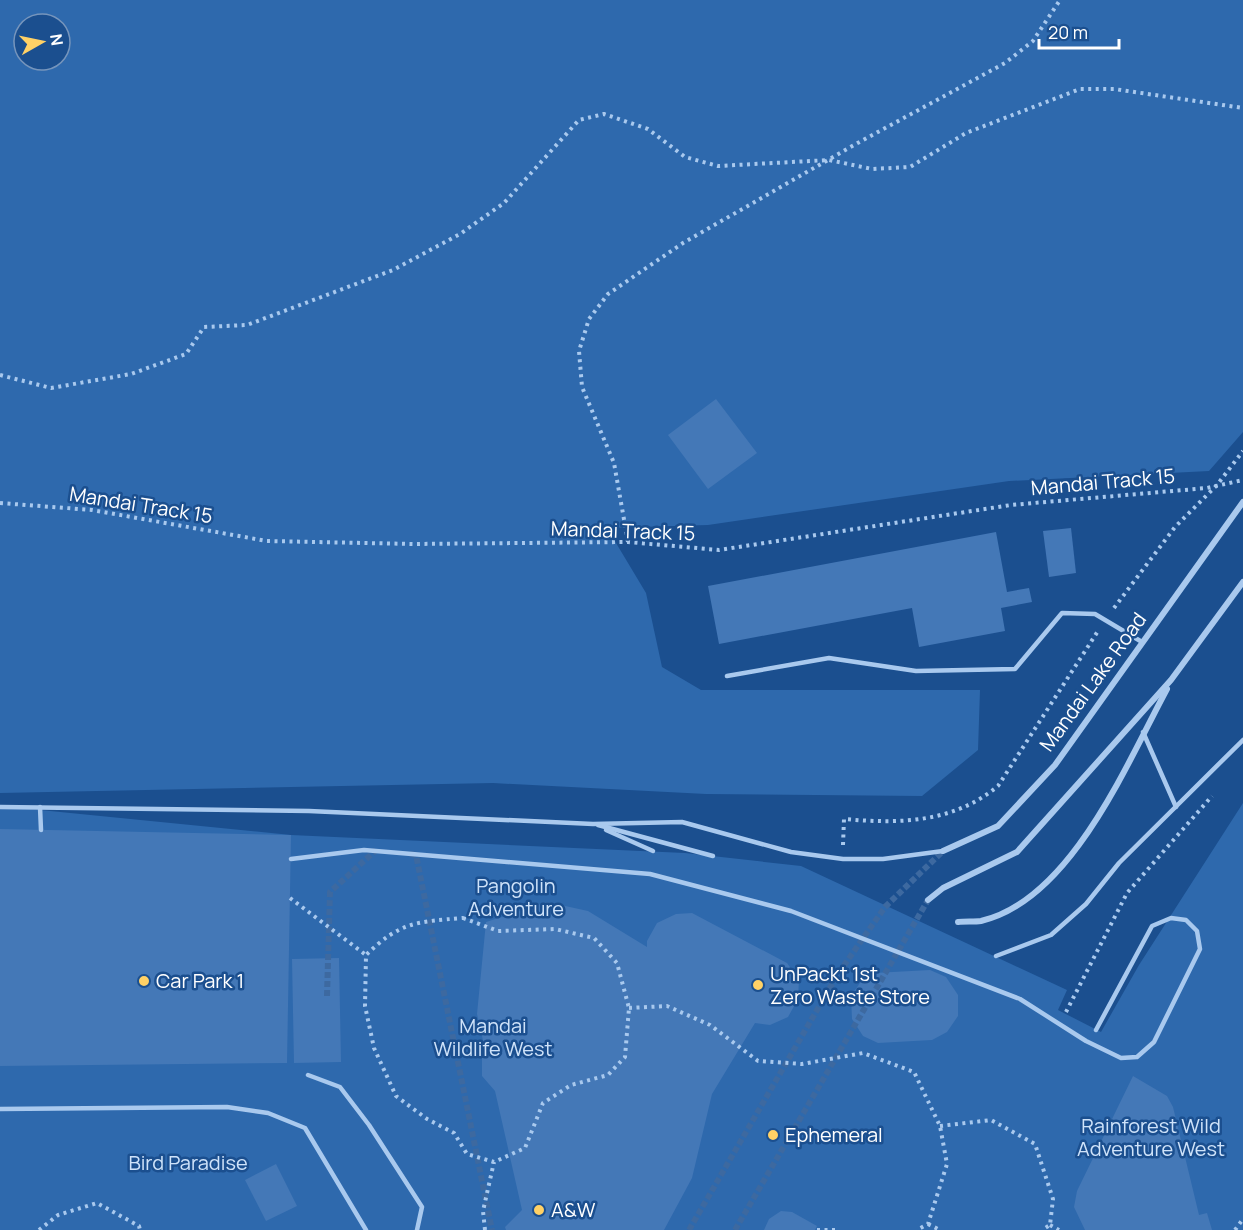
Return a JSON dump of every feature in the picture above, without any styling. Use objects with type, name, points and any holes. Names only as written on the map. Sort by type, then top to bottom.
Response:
[{"type":"street","name":"Mandai Lake Road","points":[[943,851],[998,826],[1055,765],[1243,502]]},
{"type":"street","points":[[928,900],[943,888],[1017,852],[1172,680],[1243,582]]},
{"type":"street","points":[[958,922],[981,921],[1022,903],[1053,877],[1093,826],[1172,680]]},
{"type":"lane","points":[[727,676],[830,658],[916,671],[1015,669],[1062,613],[1095,614],[1142,642]]},
{"type":"lane","points":[[1143,732],[1176,807]]},
{"type":"lane","points":[[996,956],[1051,934],[1086,904],[1119,863],[1243,740]]},
{"type":"lane","points":[[0,807],[309,811],[593,824],[682,822],[791,852],[843,859],[884,859],[943,851]]},
{"type":"lane","points":[[40,807],[41,830]]},
{"type":"lane","points":[[593,824],[653,852]]},
{"type":"lane","points":[[593,824],[713,856]]},
{"type":"lane","points":[[291,859],[364,850],[650,874],[791,911],[1000,991],[1020,999],[1086,1041],[1121,1058],[1137,1057],[1154,1042],[1200,949],[1197,931],[1186,920],[1171,918],[1152,926],[1096,1030]]},
{"type":"lane","points":[[308,1075],[340,1087],[369,1125],[422,1206],[417,1230]]},
{"type":"lane","points":[[0,1109],[227,1107],[268,1113],[305,1128],[366,1230]]},
{"type":"path","points":[[628,542],[614,463],[582,387],[579,351],[589,319],[608,294],[683,243],[1005,63],[1033,41],[1060,0]]},
{"type":"path","points":[[0,375],[51,388],[131,374],[186,354],[204,327],[247,326],[393,270],[460,234],[504,202],[579,120],[604,114],[648,129],[685,157],[718,166],[829,160],[872,169],[910,167],[966,133],[1080,89],[1134,91],[1243,108]]},
{"type":"path","points":[[843,859],[844,819],[884,823],[940,816],[978,802],[998,786],[1105,620],[1175,527],[1217,485],[1243,451]]},
{"type":"path","name":"Mandai Track 15","points":[[0,503],[92,510],[267,541],[413,544],[628,542],[719,550],[1011,505],[1217,485],[1243,480]]},
{"type":"path","points":[[1065,1014],[1127,894],[1220,788]]},
{"type":"path","points":[[290,898],[366,956]]},
{"type":"path","points":[[463,918],[498,931],[555,929],[594,938],[617,963],[629,1008],[625,1057],[608,1075],[571,1085],[543,1103],[525,1148],[494,1162],[467,1154],[454,1133],[427,1119],[396,1096],[374,1048],[369,1027],[365,1006],[366,956],[387,935],[415,922],[463,918]]},
{"type":"path","points":[[629,1008],[667,1006],[710,1025],[758,1061],[802,1064],[863,1053],[914,1072],[940,1126],[947,1164],[928,1224],[917,1230]]},
{"type":"path","points":[[940,1126],[991,1120],[1035,1144],[1053,1199],[1050,1225]]},
{"type":"path","points":[[485,1230],[483,1211],[494,1162]]},
{"type":"path","points":[[39,1230],[58,1215],[97,1203],[139,1226],[140,1230]]},
{"type":"path","points":[[1235,1230],[1243,1219]]},
{"type":"path","points":[[928,1224],[940,1230]]},
{"type":"path","points":[[1042,1230],[1050,1225]]},
{"type":"path","points":[[1050,1225],[1059,1230]]},
{"type":"path","points":[[817,1230],[839,1230]]},
{"type":"green space","points":[[0,0],[1243,0],[1243,432],[1209,471],[1009,481],[708,525],[607,528],[646,593],[662,667],[701,690],[980,690],[978,750],[922,796],[706,794],[493,783],[0,793]]},
{"type":"green space","name":"Mandai Wildlife West","points":[[1243,803],[1243,1230],[0,1230],[0,806],[291,835],[685,853],[801,866],[1067,990],[1058,1010],[1101,1032],[1139,965]]},
{"type":"building","points":[[716,399],[757,453],[708,489],[668,435]]},
{"type":"building","points":[[1071,528],[1076,573],[1049,577],[1043,531]]},
{"type":"building","points":[[996,532],[1007,592],[1029,588],[1032,602],[1001,608],[1005,631],[919,647],[912,608],[719,644],[708,586]]},
{"type":"building","name":"Car Park 1","points":[[0,829],[291,835],[287,1063],[0,1066]]},
{"type":"building","points":[[547,902],[588,911],[647,947],[647,941],[657,923],[676,914],[692,913],[787,963],[799,980],[798,999],[788,1017],[770,1025],[755,1023],[712,1094],[692,1178],[664,1230],[506,1230],[505,1227],[522,1210],[495,1091],[482,1076],[484,1045],[477,1014],[486,922]]},
{"type":"building","points":[[339,958],[341,1062],[294,1063],[292,959]]},
{"type":"building","points":[[930,970],[946,977],[958,995],[958,1016],[947,1032],[932,1040],[878,1043],[863,1036],[852,1019],[851,996],[862,980],[874,973]]},
{"type":"building","points":[[1133,1076],[1167,1096],[1173,1107],[1199,1215],[1207,1213],[1212,1230],[1085,1230],[1074,1207],[1077,1191]]},
{"type":"building","points":[[276,1164],[297,1206],[266,1221],[245,1180]]},
{"type":"building","points":[[781,1211],[792,1212],[817,1226],[815,1230],[764,1230],[769,1219]]},
{"type":"tunnel","points":[[327,996],[330,892],[376,850]]},
{"type":"tunnel","points":[[689,1230],[838,974],[885,907],[943,851]]},
{"type":"tunnel","points":[[410,854],[416,855],[492,1230]]},
{"type":"tunnel","points":[[735,1230],[928,900]]},
{"type":"place","name":"Car Park 1","points":[[144,981]]},
{"type":"place","name":"UnPackt 1st Zero Waste Store","points":[[758,985]]},
{"type":"place","name":"Ephemeral","points":[[773,1135]]},
{"type":"place","name":"A&W","points":[[539,1210]]},
{"type":"park label","name":"Pangolin Adventure","points":[[516,898]]},
{"type":"park label","name":"Rainforest Wild Adventure West","points":[[1151,1138]]},
{"type":"park label","name":"Bird Paradise","points":[[188,1163]]}]
